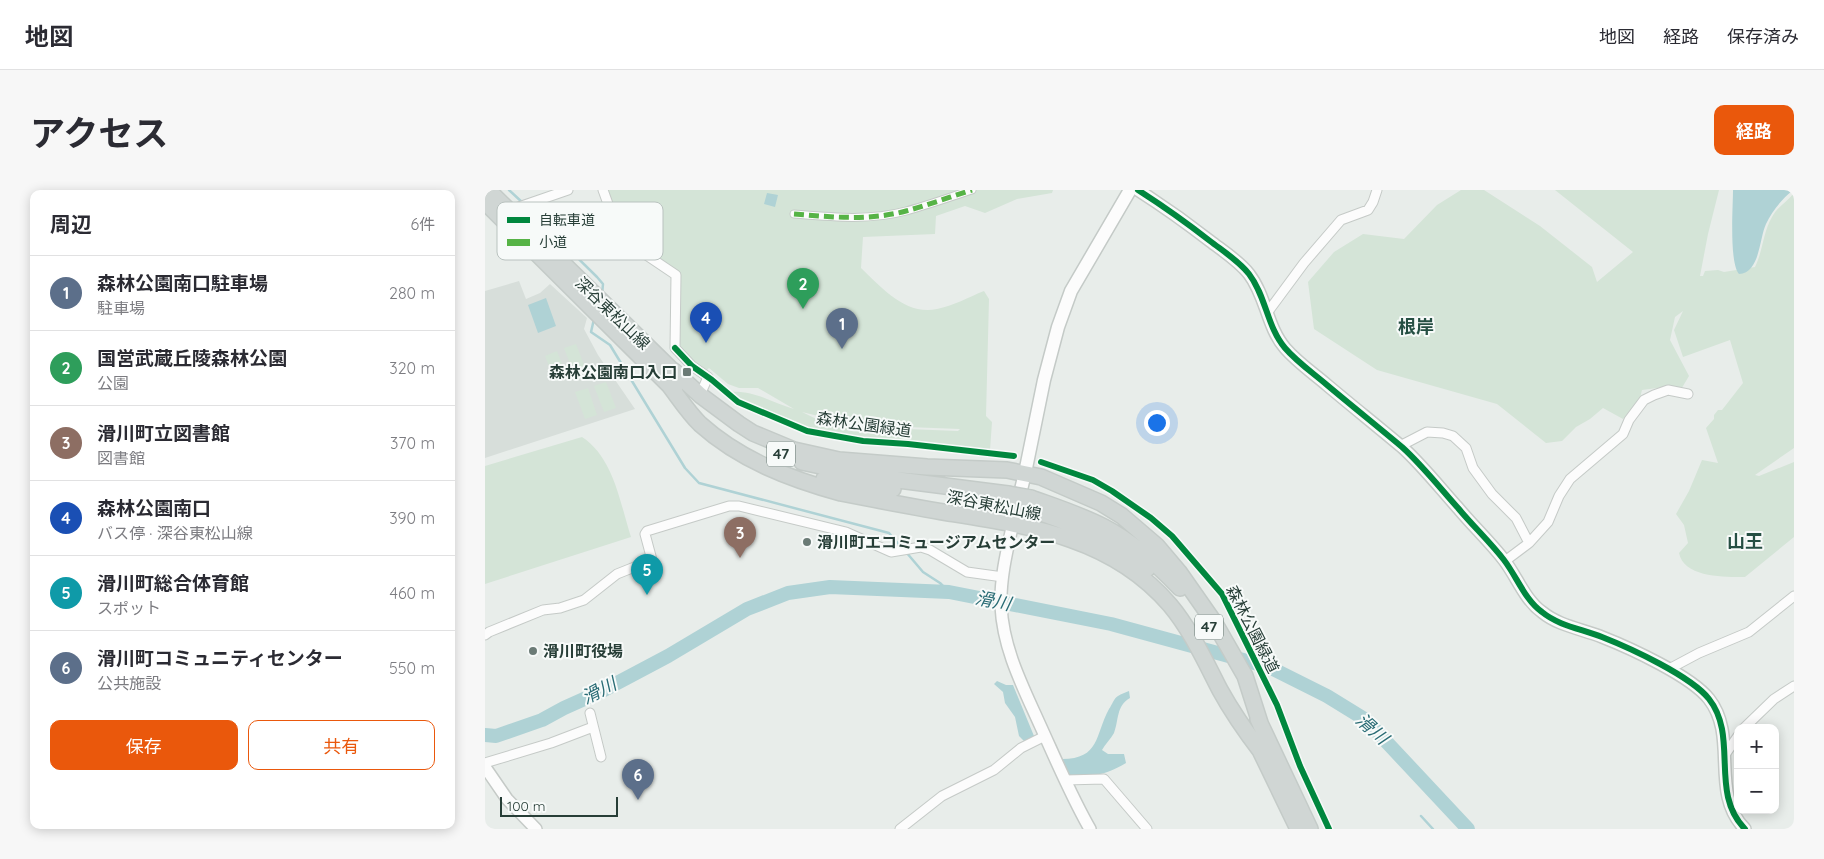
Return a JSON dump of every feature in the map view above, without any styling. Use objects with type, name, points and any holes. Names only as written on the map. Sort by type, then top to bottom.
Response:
[{"type":"main road","name":"深谷東松山線","points":[[488,190],[504,202]]},
{"type":"main road","points":[[1013,523],[1044,380],[1061,318],[1071,290],[1130,190]]},
{"type":"main road","name":"深谷東松山線","points":[[558,260],[599,307],[639,339],[713,424],[736,442],[753,452],[790,469],[867,487],[1007,499],[1075,514],[1105,527],[1154,561],[1184,592],[1219,643],[1310,829]]},
{"type":"main road","name":"深谷東松山線","points":[[671,378],[700,395],[753,433],[808,454],[839,460],[927,467],[998,469],[1025,473],[1057,483],[1101,503],[1122,516],[1157,546],[1179,572],[1214,622],[1245,676],[1261,726]]},
{"type":"main road","name":"深谷東松山線","points":[[671,378],[699,423],[737,451],[779,473],[814,486],[841,493],[1013,523],[1047,532],[1105,553],[1131,569],[1165,600],[1177,615],[1192,637],[1242,727],[1262,752]]},
{"type":"main road","name":"深谷東松山線","points":[[1030,503],[1112,544],[1137,561],[1182,605],[1203,636],[1225,678],[1298,829]]},
{"type":"street","points":[[534,202],[568,190]]},
{"type":"street","points":[[603,190],[607,202]]},
{"type":"street","points":[[794,214],[840,218],[878,216],[904,211],[972,190]]},
{"type":"street","points":[[1139,190],[1172,212],[1240,264],[1257,287],[1274,329],[1284,347],[1400,446],[1505,561],[1532,602],[1542,612],[1573,628],[1601,636],[1669,669],[1700,690],[1714,705],[1722,727],[1729,805],[1733,814],[1745,829]]},
{"type":"street","points":[[1267,313],[1304,263],[1341,220],[1368,210],[1377,190]]},
{"type":"street","points":[[653,260],[676,276],[675,348],[692,366],[708,377],[700,395]]},
{"type":"street","points":[[1505,561],[1529,543],[1547,522],[1559,496],[1570,479],[1623,434],[1629,420],[1644,400],[1653,394],[1668,390],[1688,394]]},
{"type":"street","points":[[1400,446],[1427,432],[1453,436],[1465,448],[1473,468],[1492,494],[1516,518],[1529,543]]},
{"type":"street","points":[[485,635],[543,610],[560,608],[584,600],[617,574],[652,560],[645,534],[647,531],[729,506],[739,506],[846,532],[891,552],[921,547],[930,550],[967,572],[1002,582]]},
{"type":"street","points":[[1013,523],[1002,582],[1003,624],[1012,659],[1021,683],[1065,780],[1090,829]]},
{"type":"street","points":[[1669,669],[1699,653],[1749,632],[1794,596]]},
{"type":"street","points":[[1748,724],[1774,699],[1794,686]]},
{"type":"street","points":[[589,713],[601,757]]},
{"type":"street","points":[[536,829],[507,799],[485,765],[593,727]]},
{"type":"street","points":[[900,829],[941,796],[994,770],[1021,748],[1045,736]]},
{"type":"street","points":[[1724,756],[1734,742]]},
{"type":"street","points":[[1065,780],[1104,779],[1147,829]]},
{"type":"shaded area","points":[[519,281],[526,299],[540,293],[550,284],[587,318],[584,329],[598,355],[635,409],[485,458],[485,291]]},
{"type":"green space","points":[[607,190],[1053,190],[1052,193],[1017,199],[985,213],[965,206],[936,216],[935,234],[863,237],[861,268],[886,291],[905,304],[926,310],[937,309],[955,304],[984,291],[989,299],[986,416],[992,422],[990,450],[826,438],[774,421],[728,392],[755,395],[794,409],[758,388],[739,388],[728,384],[709,368],[705,372],[680,349],[678,343],[680,275],[657,260],[663,260],[663,202],[611,202]],"holes":[[[802,412],[854,425],[960,429],[958,431],[831,426]]]},
{"type":"green space","points":[[1461,190],[1484,190],[1540,226],[1592,267],[1597,282],[1633,252],[1555,190],[1719,190],[1700,276],[1703,276],[1705,271],[1718,270],[1724,272],[1755,267],[1772,217],[1794,193],[1794,448],[1755,475],[1759,476],[1794,462],[1794,537],[1745,577],[1717,576],[1697,572],[1682,561],[1679,553],[1688,543],[1684,525],[1676,514],[1689,491],[1702,460],[1718,463],[1706,428],[1714,419],[1714,415],[1718,410],[1722,410],[1743,383],[1730,340],[1683,357],[1674,330],[1683,311],[1675,317],[1670,340],[1689,376],[1680,391],[1665,387],[1642,390],[1640,398],[1623,419],[1603,408],[1590,419],[1576,427],[1562,441],[1546,443],[1497,404],[1377,370],[1314,329],[1308,282],[1334,252],[1363,234],[1404,239],[1437,205]]},
{"type":"green space","points":[[576,344],[586,370],[574,374],[564,348]]},
{"type":"green space","points":[[557,351],[567,377],[555,381],[545,356]]},
{"type":"green space","points":[[606,382],[616,408],[604,412],[594,386]]},
{"type":"green space","points":[[588,388],[597,415],[585,419],[575,392]]},
{"type":"green space","points":[[582,437],[593,446],[609,469],[631,537],[485,584],[485,466]]},
{"type":"water","points":[[1733,190],[1793,190],[1768,219],[1755,262],[1746,272],[1739,274],[1736,268],[1733,247]]},
{"type":"water","points":[[767,193],[778,195],[775,207],[764,204]]},
{"type":"water","points":[[546,298],[556,326],[538,333],[528,305]]},
{"type":"water","points":[[997,681],[1006,685],[1013,685],[1034,736],[1024,741],[1019,736],[1015,717],[1005,703],[1003,692],[994,684]]},
{"type":"water","points":[[1129,691],[1130,698],[1125,701],[1120,709],[1114,733],[1102,750],[1108,754],[1124,754],[1126,763],[1104,773],[1069,776],[1062,759],[1074,758],[1090,750],[1095,744],[1114,700],[1119,695]]},
{"type":"waterway","points":[[509,190],[522,202]]},
{"type":"waterway","points":[[580,260],[603,284],[602,295]]},
{"type":"waterway","points":[[594,319],[591,332],[610,345],[685,468],[699,483],[889,533],[902,548]]},
{"type":"waterway","points":[[906,552],[923,572],[940,583],[949,592]]},
{"type":"waterway","name":"滑川","points":[[485,735],[496,736],[542,720],[668,656],[747,609],[788,593],[830,587],[949,592],[1111,624],[1269,667],[1327,696],[1366,720],[1468,829]]},
{"type":"waterway","points":[[1421,816],[1433,829]]},
{"type":"marked path","points":[[794,214],[850,217],[878,216],[906,211],[972,190]]},
{"type":"cycle path","points":[[1138,190],[1166,208],[1231,256],[1245,269],[1255,283],[1274,331],[1285,348],[1300,363],[1417,461],[1499,553],[1536,607],[1556,621],[1614,642],[1659,663],[1689,681],[1709,699],[1718,714],[1722,730],[1728,799],[1734,815],[1745,829]]},
{"type":"cycle path","name":"森林公園緑道","points":[[675,348],[692,366],[738,402],[807,431],[863,441],[1014,456]]},
{"type":"cycle path","name":"森林公園緑道","points":[[1041,462],[1093,480],[1151,518],[1172,536],[1222,594],[1277,705],[1300,766],[1329,829]]},
{"type":"place","name":"国営武蔵丘陵森林公園","points":[[803,309]]},
{"type":"place","name":"森林公園南口","points":[[706,343]]},
{"type":"place","name":"森林公園南口駐車場","points":[[842,349]]},
{"type":"place","name":"森林公園南口入口","points":[[687,372]]},
{"type":"place","name":"滑川町エコミュージアムセンター","points":[[807,542]]},
{"type":"place","name":"滑川町立図書館","points":[[740,558]]},
{"type":"place","name":"滑川町総合体育館","points":[[647,595]]},
{"type":"place","name":"滑川町役場","points":[[533,651]]},
{"type":"place","name":"滑川町コミュニティセンター","points":[[638,800]]},
{"type":"district","name":"根岸","points":[[1416,327]]},
{"type":"district","name":"山王","points":[[1745,542]]}]
